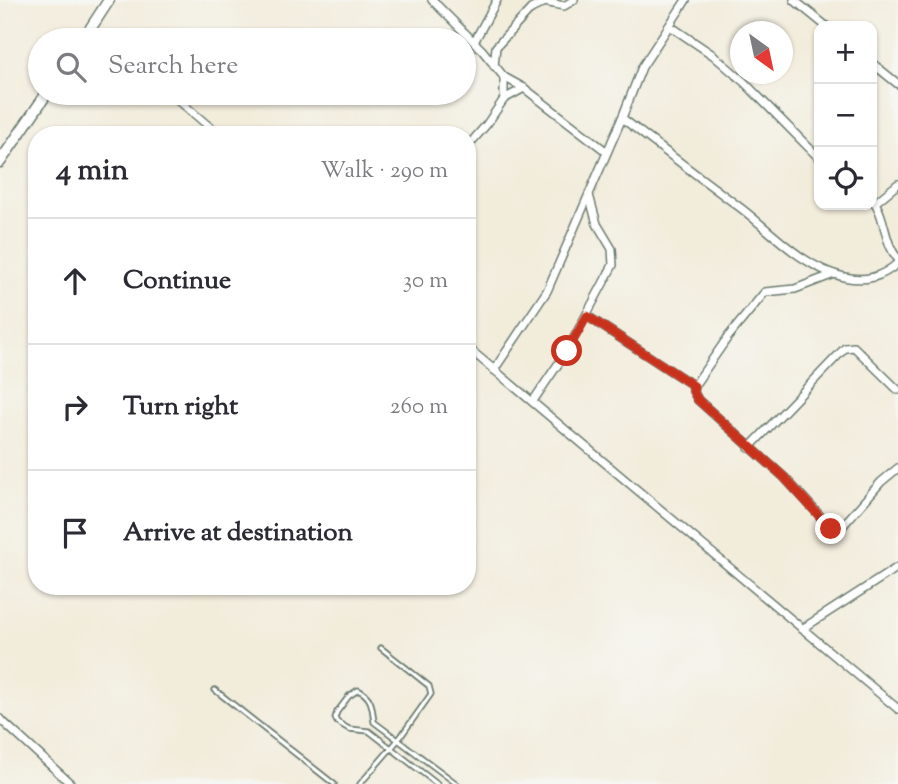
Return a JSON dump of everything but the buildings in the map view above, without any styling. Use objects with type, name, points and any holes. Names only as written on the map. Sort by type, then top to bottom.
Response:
[{"type":"street","points":[[91,28],[109,0]]},
{"type":"street","points":[[432,0],[459,28]]},
{"type":"street","points":[[476,39],[497,0]]},
{"type":"street","points":[[494,66],[496,47],[512,27],[536,5],[547,2],[564,6],[574,0]]},
{"type":"street","points":[[494,370],[547,291],[642,67],[686,0]]},
{"type":"street","points":[[794,0],[820,21]]},
{"type":"street","points":[[670,26],[713,55],[744,82],[814,153]]},
{"type":"street","points":[[476,45],[504,77],[524,88],[607,152]]},
{"type":"street","points":[[482,50],[496,47]]},
{"type":"street","points":[[877,67],[898,84]]},
{"type":"street","points":[[504,77],[504,99]]},
{"type":"street","points":[[476,137],[504,99],[524,88]]},
{"type":"street","points":[[0,162],[39,105]]},
{"type":"street","points":[[184,105],[208,126]]},
{"type":"street","points":[[622,118],[789,247],[834,274],[854,279],[874,278],[884,274],[898,261],[887,244],[877,208]]},
{"type":"street","points":[[877,199],[898,184]]},
{"type":"street","points":[[533,401],[567,351],[609,272],[613,256],[597,223],[589,194]]},
{"type":"street","points":[[817,266],[820,280]]},
{"type":"street","points":[[834,274],[795,289],[765,292],[728,337],[693,391],[698,400],[784,477],[835,531],[840,530],[881,482],[898,468]]},
{"type":"street","points":[[587,316],[694,386]]},
{"type":"street","points":[[748,447],[845,348],[854,347],[898,390]]},
{"type":"street","points":[[476,355],[898,709]]},
{"type":"street","points":[[802,629],[898,567]]},
{"type":"street","points":[[0,719],[71,784]]},
{"type":"lane","points":[[360,784],[429,700],[431,691],[429,686],[381,648]]},
{"type":"lane","points":[[215,690],[334,784]]},
{"type":"lane","points":[[437,784],[369,731],[349,729],[337,722],[337,712],[349,696],[358,690],[365,693],[371,701],[374,722],[457,784]]},
{"type":"route","points":[[567,351],[587,316],[694,386],[693,391],[698,400],[711,414],[784,477],[831,529]]}]
